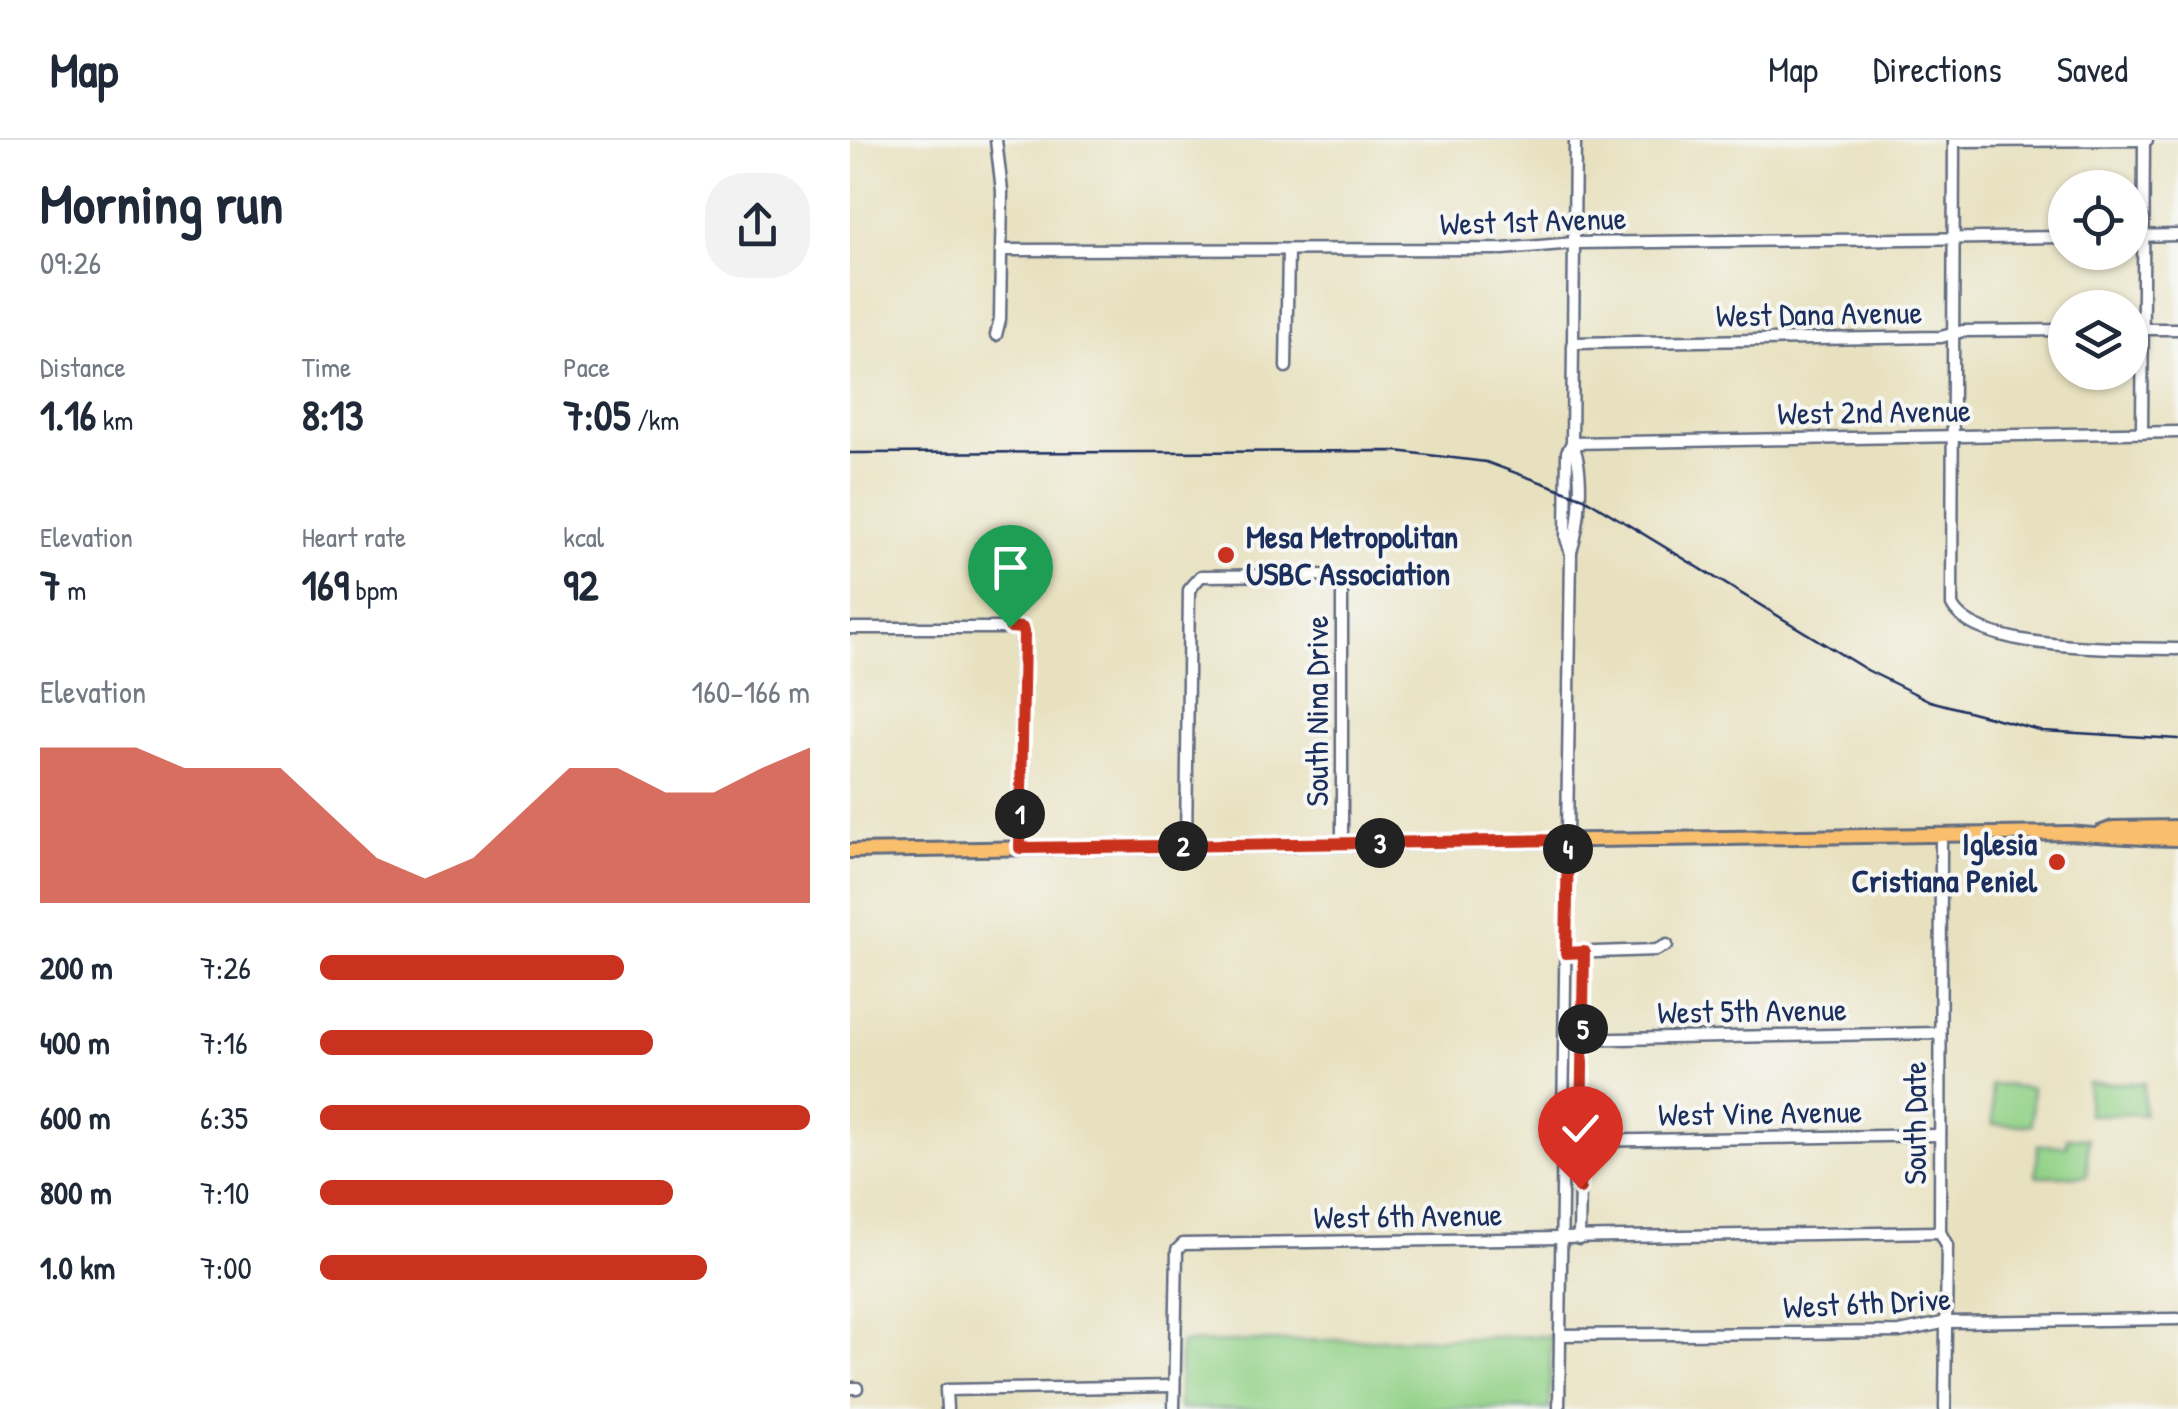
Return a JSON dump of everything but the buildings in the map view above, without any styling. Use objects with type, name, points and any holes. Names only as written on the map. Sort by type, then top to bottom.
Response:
[{"type":"main road","points":[[2100,834],[2114,828],[2178,827]]},
{"type":"main road","points":[[850,851],[2100,834],[2120,840],[2178,839]]},
{"type":"street","points":[[996,140],[1002,250],[996,335]]},
{"type":"street","points":[[1559,1409],[1571,552],[1566,522],[1567,452],[1572,443],[1574,140]]},
{"type":"street","points":[[2145,170],[2146,140],[1954,141],[1950,594],[1956,613],[1984,629],[2053,645],[2178,649]]},
{"type":"street","points":[[2148,235],[2178,235]]},
{"type":"street","name":"West 1st Avenue","points":[[1002,250],[1504,248],[1574,243],[2048,236]]},
{"type":"street","points":[[1286,367],[1288,250]]},
{"type":"street","points":[[2148,329],[2178,329]]},
{"type":"street","name":"West Dana Avenue","points":[[1573,343],[2048,331]]},
{"type":"street","points":[[2142,433],[2143,390]]},
{"type":"street","name":"West 2nd Avenue","points":[[1572,443],[2178,432]]},
{"type":"street","name":"South Nina Drive","points":[[1186,846],[1192,580],[1201,576],[1276,575],[1342,580],[1342,843]]},
{"type":"street","points":[[850,628],[1022,628],[1020,848]]},
{"type":"street","name":"South Date","points":[[1941,836],[1940,1232],[1947,1245],[1946,1409]]},
{"type":"street","points":[[1566,953],[1667,945]]},
{"type":"street","points":[[1579,1238],[1584,952]]},
{"type":"street","name":"West 5th Avenue","points":[[1564,1040],[1940,1033]]},
{"type":"street","name":"West Vine Avenue","points":[[1581,1141],[1940,1135]]},
{"type":"street","name":"West 6th Avenue","points":[[1174,1386],[1178,1246],[1940,1232]]},
{"type":"street","name":"West 6th Drive","points":[[1560,1336],[1900,1332],[1946,1322],[2178,1319]]},
{"type":"street","points":[[946,1409],[946,1390],[1174,1386],[1174,1409]]},
{"type":"green space","points":[[2088,1083],[2144,1083],[2144,1114],[2088,1115]]},
{"type":"green space","points":[[1991,1084],[2032,1088],[2032,1125],[1993,1125]]},
{"type":"green space","points":[[2067,1138],[2088,1138],[2087,1176],[2036,1176],[2038,1145],[2067,1146]]},
{"type":"green space","points":[[1551,1336],[1550,1409],[1179,1409],[1180,1343]]},
{"type":"railway","points":[[850,453],[1396,451],[1486,462],[1584,498],[1867,670],[1930,701],[2043,731],[2178,739]]},
{"type":"place","name":"Mesa Metropolitan USBC Association","points":[[1226,555]]},
{"type":"place","name":"Iglesia Cristiana Peniel","points":[[2057,862]]},
{"type":"route","points":[[1010,627],[1022,628],[1024,635],[1020,848],[1568,840],[1566,953],[1584,952],[1580,1188]]}]
